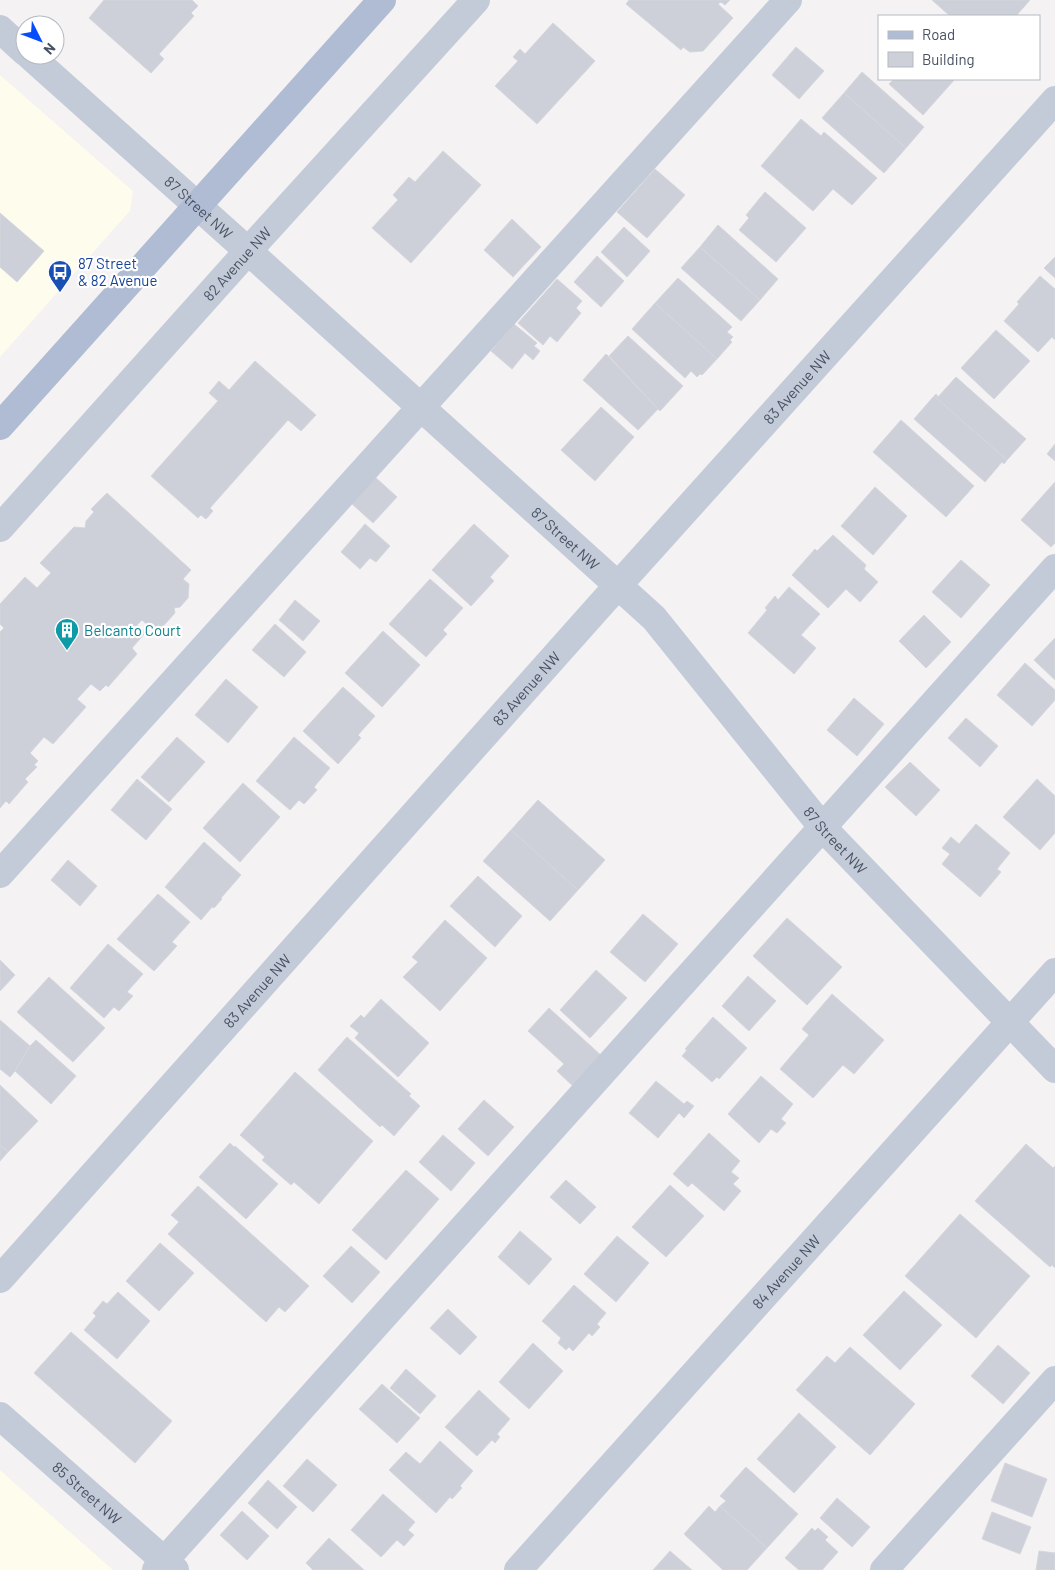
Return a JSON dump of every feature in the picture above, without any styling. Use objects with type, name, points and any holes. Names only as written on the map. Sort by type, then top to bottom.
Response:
[{"type":"main road","points":[[3,418],[382,0]]},
{"type":"street","name":"82 Avenue NW","points":[[0,528],[476,0]]},
{"type":"street","points":[[0,874],[788,0]]},
{"type":"street","points":[[0,29],[15,43]]},
{"type":"street","name":"87 Street NW","points":[[40,65],[654,618],[823,828],[1055,1069]]},
{"type":"street","name":"83 Avenue NW","points":[[0,1279],[1055,100]]},
{"type":"street","points":[[165,1567],[1055,568]]},
{"type":"street","name":"84 Avenue NW","points":[[518,1570],[1055,972]]},
{"type":"street","points":[[884,1570],[1055,1380]]},
{"type":"street","name":"85 Street NW","points":[[0,1416],[165,1567]]},
{"type":"shaded area","points":[[0,75],[133,191],[130,211],[0,357]]},
{"type":"shaded area","points":[[0,1470],[113,1570],[0,1570]]},
{"type":"building","points":[[104,0],[192,0],[198,6],[191,13],[194,16],[159,54],[164,59],[151,73],[89,18]]},
{"type":"building","points":[[629,0],[730,0],[725,5],[721,2],[718,4],[733,18],[703,51],[690,52],[683,47],[681,50],[626,4]]},
{"type":"building","points":[[932,0],[1030,0],[1017,15],[949,15]]},
{"type":"building","points":[[553,23],[595,61],[537,124],[495,86],[518,61],[513,57],[520,49],[525,54]]},
{"type":"building","points":[[796,47],[824,71],[799,99],[772,75]]},
{"type":"building","points":[[862,72],[924,127],[906,148],[844,93]]},
{"type":"building","points":[[893,80],[954,80],[923,115],[889,84]]},
{"type":"building","points":[[844,93],[906,148],[884,173],[822,118]]},
{"type":"building","points":[[801,119],[821,136],[824,132],[877,178],[852,205],[833,189],[813,211],[761,166]]},
{"type":"building","points":[[443,151],[481,185],[411,263],[372,228],[398,200],[393,195],[409,177],[415,182]]},
{"type":"building","points":[[655,169],[685,195],[647,238],[617,212]]},
{"type":"building","points":[[765,192],[806,228],[776,262],[739,230],[749,218],[746,215]]},
{"type":"building","points":[[0,213],[44,251],[17,282],[0,267]]},
{"type":"building","points":[[512,219],[541,247],[513,277],[484,250]]},
{"type":"building","points":[[718,225],[778,279],[760,300],[700,247]]},
{"type":"building","points":[[624,227],[650,251],[627,277],[601,252]]},
{"type":"building","points":[[700,247],[760,300],[741,321],[681,268]]},
{"type":"building","points":[[597,256],[624,281],[601,307],[574,282]]},
{"type":"building","points":[[1055,257],[1055,278],[1044,268]]},
{"type":"building","points":[[1040,276],[1055,289],[1055,340],[1052,337],[1038,352],[1004,321],[1019,304],[1017,302]]},
{"type":"building","points":[[678,278],[732,327],[727,332],[733,337],[730,340],[732,342],[717,359],[655,303]]},
{"type":"building","points":[[557,279],[582,301],[576,308],[581,313],[557,342],[550,336],[543,345],[518,323]]},
{"type":"building","points":[[655,303],[717,359],[702,375],[700,374],[697,377],[691,371],[685,378],[632,329]]},
{"type":"building","points":[[514,324],[537,343],[534,346],[540,351],[533,360],[525,353],[512,369],[491,351]]},
{"type":"building","points":[[996,330],[1030,361],[994,399],[961,368]]},
{"type":"building","points":[[628,336],[683,386],[660,411],[609,356]]},
{"type":"building","points":[[606,354],[658,409],[638,430],[583,380]]},
{"type":"building","points":[[255,361],[316,415],[301,431],[288,420],[210,508],[213,511],[206,519],[201,515],[198,518],[151,476],[218,401],[209,393],[219,381],[229,390]]},
{"type":"building","points":[[956,377],[1026,439],[1007,460],[934,396],[936,394],[938,397]]},
{"type":"building","points":[[934,396],[1007,460],[1004,464],[1002,462],[985,482],[914,419]]},
{"type":"building","points":[[601,407],[634,437],[595,481],[561,450]]},
{"type":"building","points":[[901,420],[974,486],[946,517],[873,452]]},
{"type":"building","points":[[1055,444],[1055,461],[1047,454]]},
{"type":"building","points":[[375,477],[397,497],[373,523],[351,503]]},
{"type":"building","points":[[1055,482],[1055,543],[1051,547],[1021,520]]},
{"type":"building","points":[[875,487],[907,516],[873,555],[841,526]]},
{"type":"building","name":"Belcanto Court","points":[[107,493],[191,570],[183,579],[189,584],[188,598],[180,607],[174,608],[175,613],[157,633],[142,620],[137,625],[146,632],[132,648],[137,654],[108,687],[106,685],[100,691],[91,684],[77,699],[86,707],[53,744],[44,737],[30,753],[38,761],[34,765],[37,767],[25,779],[28,782],[9,804],[6,801],[0,808],[0,632],[4,628],[0,624],[0,604],[25,577],[37,588],[51,573],[40,563],[74,527],[85,528],[86,521],[94,512],[91,509]]},
{"type":"building","points":[[365,524],[390,546],[376,562],[370,558],[360,569],[341,552]]},
{"type":"building","points":[[474,524],[509,556],[490,577],[494,581],[471,606],[432,570]]},
{"type":"building","points":[[833,535],[866,565],[864,569],[878,582],[860,602],[846,589],[828,608],[792,575],[815,549],[817,551]]},
{"type":"building","points":[[961,560],[990,585],[961,618],[932,592]]},
{"type":"building","points":[[430,579],[463,608],[443,630],[447,634],[426,657],[389,624]]},
{"type":"building","points":[[789,587],[820,614],[801,635],[816,648],[794,674],[748,633],[767,610],[765,608],[775,596],[778,600]]},
{"type":"building","points":[[295,600],[320,621],[303,641],[279,620]]},
{"type":"building","points":[[924,615],[951,642],[926,668],[899,641]]},
{"type":"building","points":[[275,624],[306,652],[284,677],[252,650]]},
{"type":"building","points":[[383,631],[420,665],[382,707],[345,673]]},
{"type":"building","points":[[1055,638],[1055,680],[1034,660]]},
{"type":"building","points":[[1025,663],[1055,690],[1055,700],[1032,726],[997,695]]},
{"type":"building","points":[[226,679],[258,707],[228,743],[195,715]]},
{"type":"building","points":[[343,687],[375,716],[358,735],[361,738],[338,764],[303,731]]},
{"type":"building","points":[[854,698],[884,724],[857,756],[827,730]]},
{"type":"building","points":[[966,718],[998,746],[980,767],[948,738]]},
{"type":"building","points":[[177,737],[205,762],[169,802],[141,777]]},
{"type":"building","points":[[294,737],[330,768],[314,787],[317,790],[304,804],[299,800],[290,810],[256,781]]},
{"type":"building","points":[[910,762],[940,790],[916,816],[885,787]]},
{"type":"building","points":[[137,779],[172,809],[146,840],[111,810]]},
{"type":"building","points":[[1037,779],[1055,796],[1055,833],[1040,850],[1003,817]]},
{"type":"building","points":[[243,783],[280,817],[240,862],[203,828]]},
{"type":"building","points":[[538,800],[605,860],[578,890],[511,830]]},
{"type":"building","points":[[976,824],[1010,853],[997,869],[1001,872],[980,897],[942,864],[950,854],[942,848],[951,837],[959,844]]},
{"type":"building","points":[[511,830],[578,890],[550,921],[483,861]]},
{"type":"building","points":[[204,842],[241,875],[214,908],[212,907],[201,920],[165,887]]},
{"type":"building","points":[[68,860],[97,886],[80,906],[51,880]]},
{"type":"building","points":[[478,876],[522,916],[495,947],[450,906]]},
{"type":"building","points":[[158,894],[190,922],[172,942],[177,946],[154,971],[117,939]]},
{"type":"building","points":[[643,914],[678,944],[645,982],[610,952]]},
{"type":"building","points":[[787,918],[842,967],[807,1005],[753,956]]},
{"type":"building","points":[[445,920],[487,958],[440,1011],[403,977],[418,962],[412,957]]},
{"type":"building","points":[[108,944],[143,974],[127,992],[133,996],[119,1011],[114,1007],[104,1018],[70,988]]},
{"type":"building","points":[[0,960],[15,975],[0,991]]},
{"type":"building","points":[[596,970],[627,998],[590,1038],[560,1010]]},
{"type":"building","points":[[748,976],[776,1001],[749,1031],[722,1006]]},
{"type":"building","points":[[49,977],[105,1028],[73,1062],[17,1012]]},
{"type":"building","points":[[832,994],[884,1040],[854,1074],[843,1065],[813,1098],[780,1069],[809,1035],[802,1029]]},
{"type":"building","points":[[381,999],[429,1043],[398,1077],[355,1038],[359,1033],[350,1026],[361,1015],[364,1018]]},
{"type":"building","points":[[549,1008],[604,1058],[576,1089],[557,1071],[564,1064],[528,1031]]},
{"type":"building","points":[[713,1017],[747,1048],[719,1079],[717,1077],[712,1082],[682,1056],[687,1050],[685,1049]]},
{"type":"building","points":[[0,1020],[30,1046],[10,1077],[0,1069]]},
{"type":"building","points":[[347,1037],[411,1094],[409,1096],[420,1106],[394,1136],[382,1125],[380,1127],[318,1070]]},
{"type":"building","points":[[36,1040],[76,1076],[51,1104],[15,1071],[30,1046]]},
{"type":"building","points":[[295,1072],[373,1141],[319,1204],[294,1182],[291,1185],[262,1160],[265,1157],[240,1135]]},
{"type":"building","points":[[761,1076],[793,1104],[781,1119],[786,1123],[777,1133],[771,1129],[759,1143],[728,1114]]},
{"type":"building","points":[[656,1081],[684,1104],[687,1101],[694,1106],[684,1118],[679,1113],[658,1138],[629,1113]]},
{"type":"building","points":[[0,1085],[38,1121],[8,1152],[0,1145]]},
{"type":"building","points":[[484,1100],[514,1127],[488,1156],[458,1129]]},
{"type":"building","points":[[709,1133],[740,1161],[731,1172],[739,1178],[733,1184],[741,1191],[724,1211],[692,1183],[688,1187],[673,1174]]},
{"type":"building","points":[[443,1135],[475,1163],[451,1191],[419,1162]]},
{"type":"building","points":[[230,1143],[278,1184],[246,1219],[199,1177]]},
{"type":"building","points":[[1026,1144],[1053,1168],[1055,1166],[1055,1268],[1052,1265],[1050,1267],[975,1201]]},
{"type":"building","points":[[0,1145],[8,1152],[0,1161]]},
{"type":"building","points":[[406,1170],[439,1199],[386,1260],[352,1230]]},
{"type":"building","points":[[566,1180],[596,1207],[580,1224],[550,1197]]},
{"type":"building","points":[[670,1185],[704,1216],[666,1257],[632,1227]]},
{"type":"building","points":[[198,1186],[309,1286],[285,1312],[279,1307],[266,1322],[168,1234],[179,1222],[171,1215]]},
{"type":"building","points":[[960,1214],[1030,1276],[976,1338],[905,1276]]},
{"type":"building","points":[[520,1231],[552,1259],[529,1285],[498,1257]]},
{"type":"building","points":[[617,1236],[649,1263],[616,1302],[584,1274]]},
{"type":"building","points":[[160,1243],[194,1273],[159,1311],[126,1281]]},
{"type":"building","points":[[351,1246],[380,1272],[352,1303],[323,1276]]},
{"type":"building","points":[[574,1285],[606,1313],[597,1324],[600,1327],[592,1336],[589,1333],[573,1351],[569,1347],[566,1350],[558,1343],[561,1338],[542,1321]]},
{"type":"building","points":[[904,1291],[942,1325],[900,1370],[863,1335]]},
{"type":"building","points":[[118,1292],[150,1321],[117,1359],[84,1330],[96,1316],[93,1313],[103,1301],[107,1304]]},
{"type":"building","points":[[448,1309],[477,1337],[460,1355],[430,1328]]},
{"type":"building","points":[[71,1332],[172,1421],[135,1463],[34,1373]]},
{"type":"building","points":[[533,1343],[563,1371],[529,1409],[499,1382]]},
{"type":"building","points":[[998,1345],[1030,1373],[1003,1404],[971,1376]]},
{"type":"building","points":[[850,1347],[915,1404],[870,1455],[796,1390],[827,1356],[835,1363]]},
{"type":"building","points":[[406,1369],[436,1396],[420,1414],[390,1388]]},
{"type":"building","points":[[382,1384],[420,1418],[397,1443],[359,1409]]},
{"type":"building","points":[[479,1390],[510,1419],[497,1434],[500,1437],[495,1443],[492,1440],[477,1456],[445,1427]]},
{"type":"building","points":[[799,1413],[836,1447],[794,1493],[757,1459]]},
{"type":"building","points":[[440,1441],[473,1471],[460,1486],[462,1488],[452,1499],[450,1497],[436,1513],[389,1470],[406,1452],[420,1464]]},
{"type":"building","points":[[307,1459],[337,1485],[313,1512],[283,1486]]},
{"type":"building","points":[[1005,1463],[1047,1479],[1032,1517],[991,1501]]},
{"type":"building","points":[[746,1467],[798,1514],[767,1548],[720,1506],[726,1501],[720,1496]]},
{"type":"building","points":[[268,1480],[297,1507],[277,1529],[248,1503]]},
{"type":"building","points":[[383,1494],[415,1522],[408,1530],[414,1535],[404,1546],[397,1540],[381,1557],[351,1530]]},
{"type":"building","points":[[837,1498],[870,1527],[852,1547],[820,1518]]},
{"type":"building","points":[[709,1506],[715,1512],[720,1506],[767,1548],[747,1570],[723,1570],[684,1534]]},
{"type":"building","points":[[242,1511],[269,1536],[247,1560],[220,1535]]},
{"type":"building","points":[[992,1512],[1031,1527],[1020,1554],[982,1539]]},
{"type":"building","points":[[812,1528],[815,1531],[818,1528],[828,1537],[825,1540],[838,1552],[822,1570],[799,1570],[785,1558]]},
{"type":"building","points":[[329,1538],[364,1570],[313,1570],[306,1563]]},
{"type":"building","points":[[670,1551],[692,1570],[653,1570]]},
{"type":"building","points":[[1039,1551],[1055,1553],[1055,1570],[1036,1570]]},
{"type":"place","name":"87 Street & 82 Avenue","points":[[60,293]]},
{"type":"place","name":"Belcanto Court","points":[[67,651]]}]
